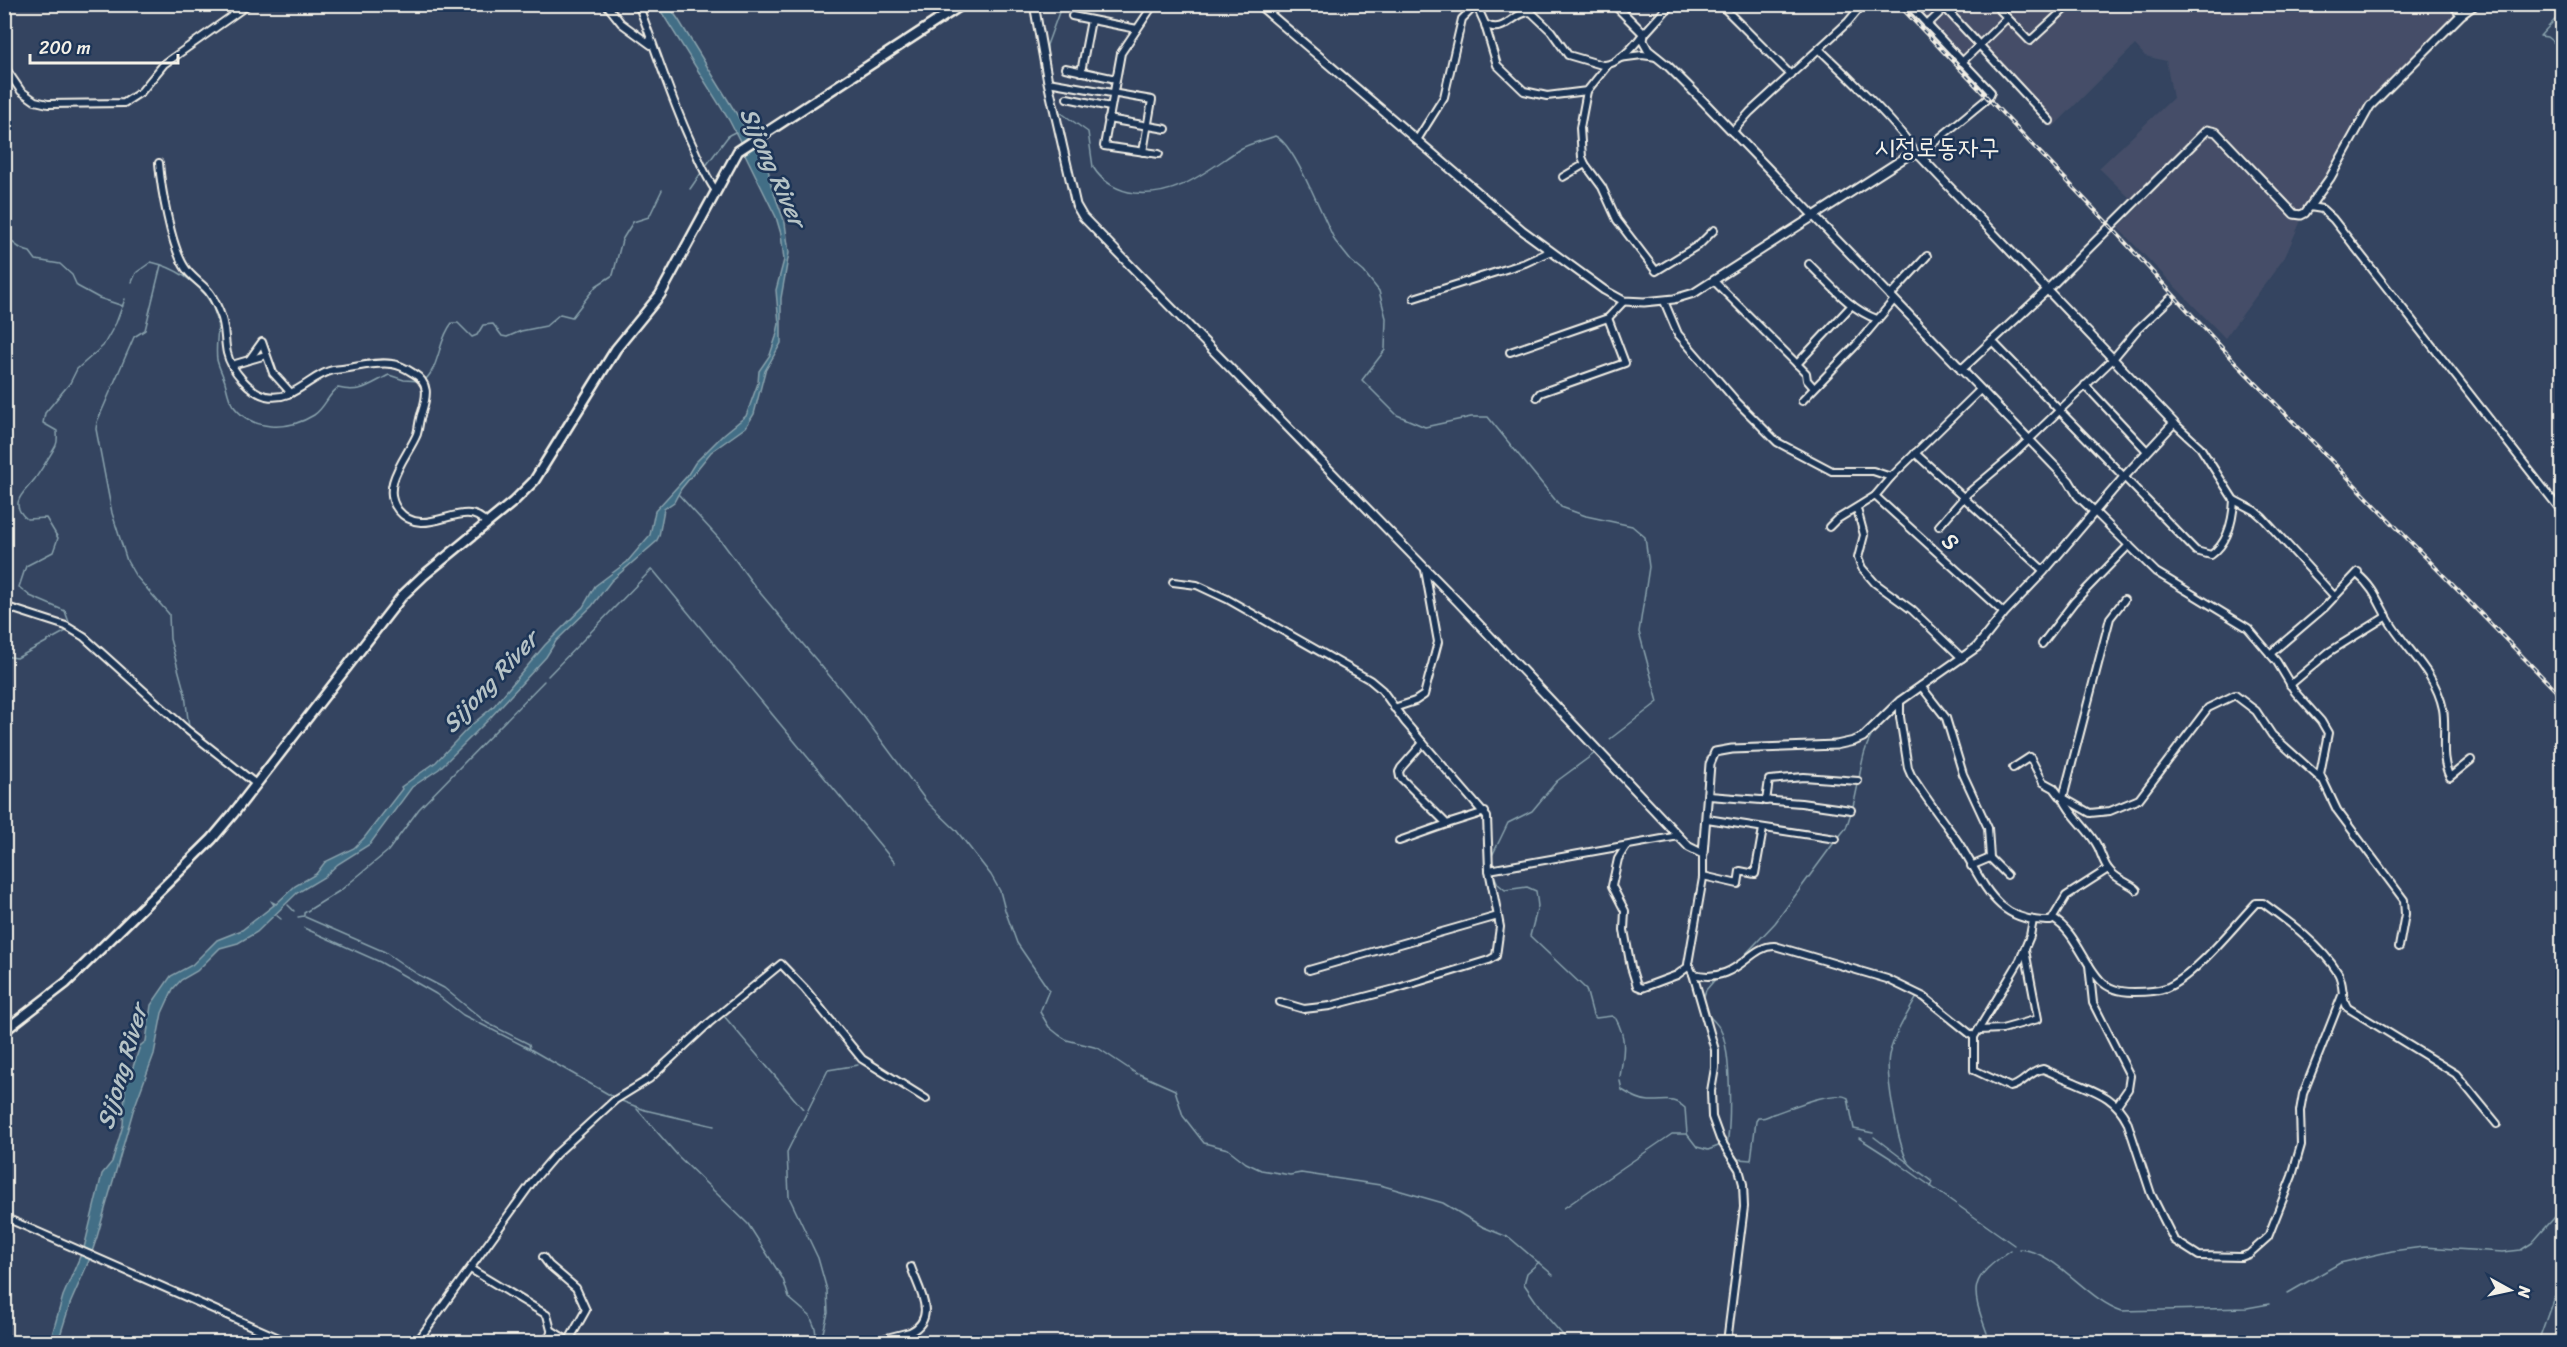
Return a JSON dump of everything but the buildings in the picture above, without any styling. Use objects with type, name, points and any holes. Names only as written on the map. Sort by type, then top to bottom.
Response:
[{"type":"main road","points":[[4,1031],[66,983],[212,839],[398,601],[423,576],[519,496],[537,477],[616,349],[660,295],[741,149],[963,4]]},
{"type":"street","points":[[4,66],[21,92],[35,102],[48,104],[124,103],[141,92],[164,64],[249,4]]},
{"type":"street","points":[[606,4],[621,23],[652,46]]},
{"type":"street","points":[[638,4],[686,132],[703,170],[716,191]]},
{"type":"street","points":[[1034,4],[1048,82],[1076,205],[1083,217],[1458,602],[1693,851],[1703,854]]},
{"type":"street","points":[[1154,4],[1121,52],[1104,146],[1159,154]]},
{"type":"street","points":[[1258,4],[1549,252],[1624,301],[1664,301],[1685,297],[1917,154],[1991,95],[1989,89],[1908,4]]},
{"type":"street","points":[[1614,4],[1644,34],[1645,46],[1732,132],[2069,481],[2078,496],[2166,579],[2248,628],[2270,654],[2290,685],[2324,724],[2328,733],[2321,779]]},
{"type":"street","points":[[1671,4],[1644,34],[1607,66],[1587,91],[1580,138],[1585,164],[1602,187],[1617,220],[1656,271],[1700,244],[1714,230]]},
{"type":"street","points":[[1719,4],[1791,75]]},
{"type":"street","points":[[1732,132],[1750,111],[1819,49],[1863,4]]},
{"type":"street","points":[[1994,4],[2030,41],[2070,4]]},
{"type":"street","points":[[2452,4],[2461,15]]},
{"type":"street","points":[[1961,370],[2047,290],[2207,130],[2216,132],[2294,214],[2301,215],[2310,207],[2330,178],[2370,106],[2461,15],[2476,4]]},
{"type":"street","points":[[1416,140],[1444,98],[1462,19],[1476,5],[1485,24],[1497,65],[1524,91],[1547,96],[1587,91]]},
{"type":"street","points":[[1927,25],[1947,6],[2050,121]]},
{"type":"street","points":[[1485,24],[1492,28],[1500,28],[1524,12],[1531,12],[1551,31],[1568,55],[1607,66]]},
{"type":"street","points":[[1072,16],[1137,29]]},
{"type":"street","points":[[1962,62],[2007,18]]},
{"type":"street","points":[[1081,72],[1091,20]]},
{"type":"street","points":[[1819,49],[1892,123],[1913,146],[1917,154],[2112,360],[2200,447],[2234,500],[2263,518],[2335,597]]},
{"type":"street","points":[[1619,58],[1642,55],[1658,57]]},
{"type":"street","points":[[1065,68],[1116,79]]},
{"type":"street","points":[[1048,82],[1152,100],[1143,152]]},
{"type":"street","points":[[1067,98],[1110,107]]},
{"type":"street","points":[[1108,119],[1166,129]]},
{"type":"street","points":[[159,164],[175,246],[184,266],[209,292],[221,315],[227,352],[232,365],[248,385],[260,394],[276,396],[291,393],[333,370],[391,364],[414,374],[424,384],[427,395],[417,435],[395,477],[392,492],[394,504],[402,514],[419,522],[465,514],[479,517],[486,523]]},
{"type":"street","points":[[1563,177],[1585,164]]},
{"type":"street","points":[[2310,207],[2326,212],[2348,237],[2562,512]]},
{"type":"street","points":[[1413,298],[1526,263],[1549,252]]},
{"type":"street","points":[[1802,401],[1858,343],[1927,256]]},
{"type":"street","points":[[1809,264],[1852,305],[1867,316],[1877,319]]},
{"type":"street","points":[[1713,281],[1797,364],[1814,388]]},
{"type":"street","points":[[1939,526],[1963,499],[2029,440],[2112,360],[2137,330],[2170,298]]},
{"type":"street","points":[[1509,352],[1608,318],[1624,301]]},
{"type":"street","points":[[1664,301],[1678,334],[1737,402],[1777,442],[1832,471],[1873,471],[1891,477]]},
{"type":"street","points":[[1797,364],[1852,305]]},
{"type":"street","points":[[1537,397],[1540,393],[1625,363],[1608,318]]},
{"type":"street","points":[[1992,341],[2196,550],[2211,555],[2223,542],[2234,511],[2234,500]]},
{"type":"street","points":[[249,360],[262,342],[275,377],[291,393]]},
{"type":"street","points":[[232,365],[266,355]]},
{"type":"street","points":[[2085,384],[2147,451]]},
{"type":"street","points":[[1829,527],[1836,520],[1875,496],[1891,477],[1980,390]]},
{"type":"street","points":[[1727,1342],[1744,1207],[1743,1184],[1739,1169],[1720,1139],[1712,1117],[1711,1092],[1716,1050],[1689,966],[1703,876],[1711,760],[1717,751],[1828,746],[1863,737],[1900,702],[1977,647],[2004,613],[2044,571],[2124,477],[2174,423]]},
{"type":"street","points":[[1915,453],[2044,571]]},
{"type":"street","name":"S","points":[[1875,496],[2004,613]]},
{"type":"street","points":[[1857,509],[1864,535],[1858,558],[1862,568],[1875,583],[1912,610],[1962,658]]},
{"type":"street","points":[[2042,644],[2074,602],[2129,545]]},
{"type":"street","points":[[1394,708],[1424,695],[1438,648],[1438,634],[1425,570]]},
{"type":"street","points":[[2270,654],[2335,597],[2358,573],[2374,591],[2387,616],[2426,669],[2437,691],[2443,710],[2445,758],[2450,777],[2471,760]]},
{"type":"street","points":[[1173,582],[1206,588],[1377,685],[1423,743],[1485,812],[1488,821],[1489,870],[1498,916],[1497,952],[1489,960],[1330,1006],[1308,1009],[1280,1002]]},
{"type":"street","points":[[2124,600],[2110,618],[2063,798],[2069,810],[2097,845],[2108,869],[2122,882],[2136,890]]},
{"type":"street","points":[[4,606],[77,632],[186,729],[256,784]]},
{"type":"street","points":[[2290,685],[2329,651],[2387,616]]},
{"type":"street","points":[[1921,686],[1946,718],[1964,775],[1988,828],[1990,858],[2007,875]]},
{"type":"street","points":[[2013,768],[2030,757],[2043,782],[2063,798],[2090,813],[2110,811],[2137,801],[2208,708],[2235,696],[2256,711],[2272,735],[2321,779],[2337,810],[2404,900],[2405,914],[2399,947]]},
{"type":"street","points":[[1900,702],[1900,717],[1908,768],[1931,807],[1954,836],[1986,890],[2003,908],[2015,916],[2033,920],[2053,919],[2062,925],[2105,985],[2120,991],[2165,988],[2194,967],[2256,903],[2260,902],[2319,950],[2339,975],[2343,984],[2344,1002],[2348,1008],[2457,1074],[2497,1124]]},
{"type":"street","points":[[1423,743],[1399,772],[1400,777],[1447,824]]},
{"type":"street","points":[[1766,801],[1769,780],[1804,777],[1858,781]]},
{"type":"street","points":[[1709,796],[1851,810]]},
{"type":"street","points":[[1399,841],[1485,812]]},
{"type":"street","points":[[1707,819],[1836,839]]},
{"type":"street","points":[[1703,876],[1737,884],[1740,871],[1755,874],[1763,829]]},
{"type":"street","points":[[1489,870],[1679,836]]},
{"type":"street","points":[[1626,846],[1618,859],[1612,886],[1625,911],[1624,930],[1637,986],[1642,988],[1670,978],[1689,966]]},
{"type":"street","points":[[1971,866],[1990,858]]},
{"type":"street","points":[[2053,919],[2061,900],[2108,869]]},
{"type":"street","points":[[1309,970],[1498,916]]},
{"type":"street","points":[[2033,920],[2025,949],[1974,1037],[1974,1070],[1995,1082],[2014,1087],[2035,1071],[2043,1069],[2098,1091],[2117,1105],[2127,1121],[2151,1194],[2174,1240],[2199,1256],[2245,1256],[2268,1237],[2301,1145],[2300,1111],[2307,1080],[2321,1051],[2343,993]]},
{"type":"street","points":[[1693,974],[1727,973],[1765,947],[1775,946],[1887,979],[1924,997],[1974,1037]]},
{"type":"street","points":[[1980,1030],[2002,1029],[2038,1019],[2025,949]]},
{"type":"street","points":[[417,1342],[472,1270],[549,1161],[616,1099],[650,1079],[709,1023],[781,964],[805,989],[862,1059],[926,1100]]},
{"type":"street","points":[[2089,965],[2093,1003],[2130,1076],[2128,1089],[2117,1105]]},
{"type":"street","points":[[4,1217],[288,1342]]},
{"type":"street","points":[[472,1270],[548,1316],[552,1332],[569,1342],[585,1310],[576,1288],[543,1257]]},
{"type":"street","points":[[871,1342],[910,1332],[916,1329],[923,1320],[926,1307],[911,1267]]},
{"type":"street","points":[[545,1342],[552,1332]]},
{"type":"shaded area","points":[[2448,4],[2458,15],[2358,114],[2333,166],[2310,200],[2285,257],[2225,338],[2118,228],[2139,207],[2099,168],[2173,98],[2166,61],[2145,56],[2135,45],[2052,128],[1982,52],[1970,62],[1915,5]]},
{"type":"shaded area","points":[[657,5],[668,5],[678,19],[752,139],[742,145],[729,120]]},
{"type":"shaded area","points":[[754,144],[760,146],[767,163],[771,185],[785,223],[789,253],[781,298],[781,343],[765,371],[754,414],[746,427],[711,452],[681,489],[674,502],[664,509],[656,542],[611,581],[592,606],[556,641],[546,657],[489,719],[439,769],[412,787],[370,844],[297,893],[257,932],[238,943],[220,948],[197,971],[181,980],[173,989],[162,1013],[154,1054],[133,1111],[92,1252],[84,1248],[102,1174],[112,1162],[123,1125],[126,1075],[133,1067],[140,1046],[146,1041],[151,1005],[171,976],[192,965],[217,940],[242,930],[274,905],[272,902],[276,904],[295,886],[316,874],[325,862],[354,848],[402,789],[401,787],[436,762],[469,727],[493,707],[545,645],[583,607],[595,586],[627,562],[650,535],[655,511],[687,476],[695,463],[746,416],[758,383],[759,371],[770,355],[776,337],[779,324],[776,290],[784,260],[781,234],[776,217],[744,152]]},
{"type":"shaded area","points":[[82,1252],[91,1256],[70,1304],[58,1342],[50,1342],[63,1296]]},
{"type":"waterway","points":[[1047,55],[1047,45],[1062,4]]},
{"type":"waterway","points":[[2562,12],[2540,36],[2547,37],[2562,49]]},
{"type":"waterway","points":[[1056,104],[1060,112],[1088,132],[1093,167],[1111,185],[1123,190],[1150,193],[1178,187],[1203,174],[1244,147],[1275,136],[1290,151],[1310,188]]},
{"type":"waterway","name":"Sijong River","points":[[705,167],[729,135],[735,132]]},
{"type":"waterway","points":[[690,189],[701,173]]},
{"type":"waterway","points":[[1311,189],[1335,241],[1379,291],[1386,318],[1385,350],[1362,380],[1396,414]]},
{"type":"waterway","points":[[425,380],[434,368],[444,337],[452,323],[458,323],[472,337],[477,335],[483,325],[493,324],[502,336],[507,337],[521,331],[546,326],[560,314],[572,317],[596,286],[613,275],[622,240],[633,222],[649,217],[662,190]]},
{"type":"waterway","points":[[4,231],[11,241],[30,252],[36,260],[60,264],[72,275],[77,286],[99,298],[123,306]]},
{"type":"waterway","points":[[137,272],[151,262],[159,264],[192,281],[205,294],[217,319],[217,360],[232,404],[249,420],[259,424],[282,426],[304,420],[318,412],[338,388],[359,389],[389,375],[404,380],[420,381]]},
{"type":"waterway","points":[[161,265],[145,330],[134,337],[96,429],[112,513],[127,561],[135,575],[169,614],[170,639],[185,694],[189,728]]},
{"type":"waterway","points":[[132,282],[136,273]]},
{"type":"waterway","points":[[70,625],[65,611],[30,596],[19,587],[26,566],[53,552],[58,538],[46,518],[27,519],[18,508],[18,503],[57,443],[57,431],[43,423],[45,413],[70,383],[77,369],[103,346],[116,323],[125,299]]},
{"type":"waterway","points":[[1397,415],[1425,427],[1471,417],[1488,417],[1561,507],[1586,516],[1632,526],[1645,537],[1649,567],[1639,632],[1658,702],[1610,739]]},
{"type":"waterway","points":[[679,495],[722,542],[756,588],[864,717],[927,802],[956,830],[991,875],[1000,891],[1017,943],[1049,990],[1040,1012],[1049,1027],[1067,1040],[1098,1048],[1137,1074]]},
{"type":"waterway","points":[[548,676],[653,570],[895,863]]},
{"type":"waterway","points":[[4,656],[17,658],[68,630]]},
{"type":"waterway","points":[[298,917],[304,916],[304,913],[341,890],[388,851],[419,809],[544,681]]},
{"type":"waterway","points":[[1852,809],[1863,757],[1876,729]]},
{"type":"waterway","points":[[1492,867],[1492,856],[1508,823],[1532,811],[1557,781],[1595,753]]},
{"type":"waterway","points":[[1838,838],[1846,828],[1851,813]]},
{"type":"waterway","points":[[1727,968],[1740,960],[1775,923],[1836,840]]},
{"type":"waterway","points":[[1493,873],[1498,884],[1505,890],[1527,887],[1536,891],[1538,906],[1530,936],[1586,989],[1593,1015],[1596,1018],[1612,1016],[1615,1018]]},
{"type":"waterway","points":[[288,905],[294,911]]},
{"type":"waterway","points":[[276,915],[281,919]]},
{"type":"waterway","points":[[305,917],[385,952],[417,974],[444,988],[487,1023],[529,1044],[530,1048]]},
{"type":"waterway","points":[[304,928],[380,962],[436,994],[463,1015],[530,1049],[615,1098]]},
{"type":"waterway","points":[[1703,999],[1706,990],[1718,976]]},
{"type":"waterway","points":[[1917,997],[1891,1047],[1888,1064],[1891,1093],[1904,1153],[1910,1165],[1933,1182],[1931,1187]]},
{"type":"waterway","points":[[1708,1015],[1721,1030],[1725,1043],[1730,1105],[1727,1145]]},
{"type":"waterway","points":[[724,1016],[803,1109]]},
{"type":"waterway","points":[[1616,1019],[1623,1041],[1620,1077]]},
{"type":"waterway","points":[[817,1339],[822,1336],[828,1313],[827,1290],[818,1258],[789,1197],[787,1152],[828,1070],[858,1065]]},
{"type":"waterway","points":[[1139,1074],[1175,1090],[1183,1116],[1204,1143],[1228,1149],[1246,1163],[1261,1170],[1290,1175],[1301,1173],[1380,1185],[1443,1203],[1483,1227],[1510,1238],[1553,1275]]},
{"type":"waterway","points":[[1620,1081],[1622,1090],[1639,1099],[1672,1101],[1685,1108],[1687,1134],[1697,1147],[1708,1150],[1721,1145]]},
{"type":"waterway","points":[[1727,1144],[1738,1159],[1751,1160],[1758,1118],[1812,1100],[1833,1096],[1848,1098],[1854,1129],[1873,1133]]},
{"type":"waterway","points":[[619,1100],[645,1110],[714,1126]]},
{"type":"waterway","points":[[637,1109],[679,1157],[748,1224],[783,1279],[789,1298],[810,1316],[817,1342]]},
{"type":"waterway","points":[[1564,1208],[1672,1134],[1687,1134]]},
{"type":"waterway","points":[[1874,1137],[1907,1162]]},
{"type":"waterway","points":[[1859,1138],[2014,1245]]},
{"type":"waterway","points":[[2288,1293],[2340,1263],[2392,1251],[2423,1247],[2503,1252],[2521,1250],[2532,1243],[2562,1209]]},
{"type":"waterway","points":[[2019,1249],[2046,1258],[2096,1297],[2122,1311],[2247,1308],[2269,1304]]},
{"type":"waterway","points":[[1987,1333],[1978,1305],[1977,1285],[1987,1269],[2011,1250]]},
{"type":"waterway","points":[[1539,1262],[1527,1273],[1524,1284],[1546,1316],[1569,1342]]},
{"type":"waterway","points":[[2538,1342],[2554,1297],[2562,1290]]},
{"type":"waterway","points":[[1988,1337],[1990,1342]]},
{"type":"railway","points":[[1898,4],[2111,227],[2237,364],[2562,697]]},
{"type":"district","name":"시정로동자구","points":[[1937,147]]}]
